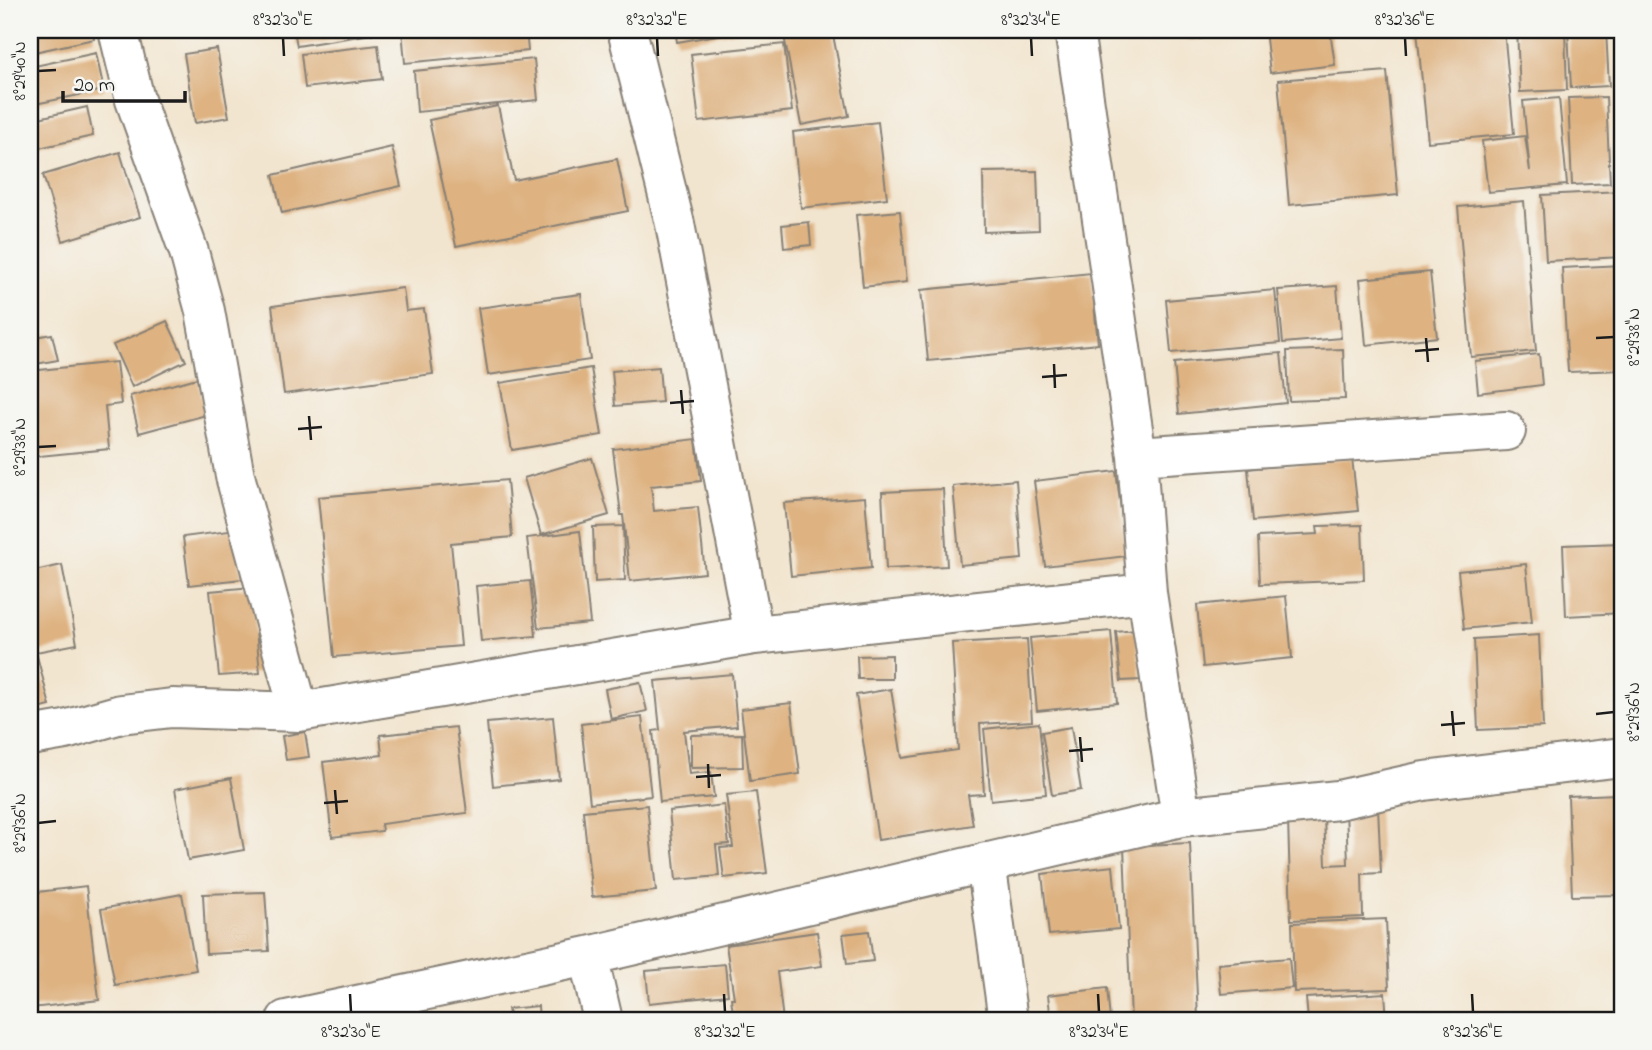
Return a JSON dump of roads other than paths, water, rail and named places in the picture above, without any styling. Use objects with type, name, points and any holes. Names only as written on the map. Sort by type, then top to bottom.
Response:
[{"type":"street","points":[[118,30],[135,100],[189,251],[205,311],[235,476],[299,712]]},
{"type":"street","points":[[627,30],[675,224],[754,635]]},
{"type":"street","points":[[1074,30],[1137,456],[1147,593],[1181,817]]},
{"type":"street","points":[[1137,456],[1506,431]]},
{"type":"street","points":[[30,736],[65,730],[121,714],[172,708],[299,712],[754,635],[1147,593]]},
{"type":"street","points":[[286,1020],[395,1008],[588,956],[1181,817],[1338,800],[1424,781],[1622,757]]},
{"type":"street","points":[[986,862],[1008,1020]]},
{"type":"street","points":[[588,956],[603,1020]]}]
